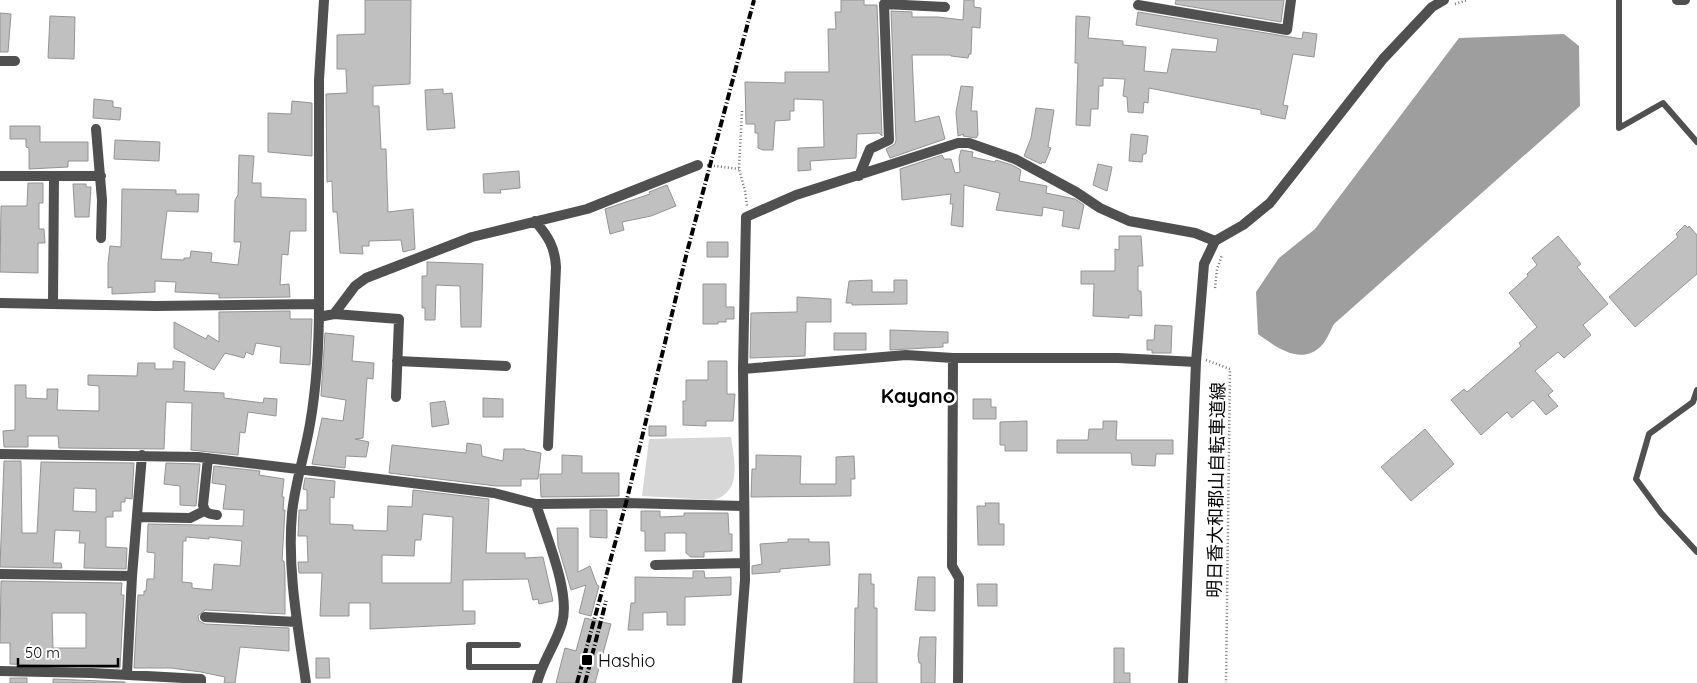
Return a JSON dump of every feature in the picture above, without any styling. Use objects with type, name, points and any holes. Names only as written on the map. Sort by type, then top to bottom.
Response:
[{"type":"street","points":[[306,683],[297,622],[291,530],[294,494],[314,399],[319,317],[318,80],[324,0]]},
{"type":"street","points":[[1138,6],[1287,30],[1291,0]]},
{"type":"street","points":[[1677,0],[1686,0]]},
{"type":"street","points":[[1183,683],[1196,362],[1204,264],[1215,241],[1242,225],[1270,203],[1383,59],[1432,7],[1448,3]]},
{"type":"street","points":[[858,176],[870,149],[889,140],[884,4],[945,7]]},
{"type":"street","points":[[0,61],[15,61]]},
{"type":"street","points":[[96,129],[101,176],[101,238]]},
{"type":"street","points":[[737,683],[745,563],[743,369],[746,217],[796,195],[958,143],[969,143],[1015,159],[1076,192],[1100,208],[1129,220],[1195,233],[1215,241]]},
{"type":"street","points":[[334,314],[355,286],[366,278],[472,237],[587,209],[698,164]]},
{"type":"street","points":[[0,176],[101,176]]},
{"type":"street","points":[[53,304],[54,176]]},
{"type":"street","points":[[535,221],[551,240],[555,252],[556,267],[548,446]]},
{"type":"street","points":[[0,303],[192,306],[319,304]]},
{"type":"street","points":[[319,317],[334,314],[399,319],[396,397]]},
{"type":"street","points":[[743,369],[906,355],[953,358],[1118,358],[1196,362]]},
{"type":"street","points":[[953,358],[952,566],[959,578],[958,683]]},
{"type":"street","points":[[397,362],[506,366]]},
{"type":"street","points":[[0,454],[142,455],[208,458],[494,493],[536,504],[743,506]]},
{"type":"street","points":[[127,674],[132,576],[142,455]]},
{"type":"street","points":[[208,458],[203,505],[204,510],[208,514],[217,515]]},
{"type":"street","points":[[536,504],[564,600],[561,625],[541,667],[536,683]]},
{"type":"street","points":[[137,517],[190,518],[204,510]]},
{"type":"street","points":[[655,565],[745,563]]},
{"type":"street","points":[[0,574],[132,576]]},
{"type":"street","points":[[205,617],[297,622]]},
{"type":"street","points":[[0,671],[127,674],[142,679],[201,680],[201,683]]},
{"type":"lane","points":[[1619,0],[1619,128],[1664,103],[1697,142]]},
{"type":"lane","points":[[1697,390],[1693,402],[1649,434],[1636,479],[1661,513],[1697,552]]},
{"type":"lane","points":[[518,646],[469,645],[469,667],[541,667]]},
{"type":"path","points":[[1448,3],[1468,0]]},
{"type":"path","points":[[742,111],[739,169],[745,191],[746,217]]},
{"type":"path","points":[[698,164],[739,169]]},
{"type":"path","points":[[1214,296],[1217,269],[1225,247]]},
{"type":"path","name":"明日香大和郡山自転車道線","points":[[1207,351],[1206,360],[1230,369],[1226,683]]},
{"type":"shaded area","points":[[1564,34],[1579,46],[1580,106],[1334,324],[1324,343],[1314,351],[1298,355],[1289,353],[1258,334],[1256,292],[1279,258],[1315,229],[1459,38]]},
{"type":"shaded area","points":[[731,437],[735,465],[733,482],[723,496],[714,500],[642,496],[649,439]]},
{"type":"building","points":[[365,0],[411,0],[410,84],[373,86],[373,106],[379,106],[381,149],[386,149],[388,212],[413,209],[415,249],[403,252],[401,240],[369,241],[369,246],[362,246],[363,254],[340,253],[337,212],[333,212],[332,181],[327,182],[326,94],[347,93],[346,69],[337,69],[337,35],[365,34]]},
{"type":"building","points":[[841,0],[864,0],[864,5],[877,5],[882,136],[879,133],[857,134],[856,158],[810,161],[811,170],[798,171],[798,148],[824,147],[823,100],[794,99],[794,111],[790,111],[790,120],[775,121],[773,150],[763,150],[758,148],[758,133],[755,133],[755,124],[746,124],[745,82],[785,83],[785,72],[829,72],[828,29],[836,29],[835,12],[841,12]]},
{"type":"building","points":[[964,0],[974,0],[974,7],[981,8],[980,28],[972,27],[971,54],[969,54],[968,58],[951,55],[912,55],[915,122],[939,116],[945,139],[890,158],[886,149],[895,144],[896,140],[891,11],[912,12],[912,17],[938,17],[963,20]]},
{"type":"building","points":[[1176,0],[1284,0],[1281,22],[1175,4]]},
{"type":"building","points":[[1138,12],[1302,39],[1303,32],[1317,34],[1314,57],[1293,54],[1283,105],[1288,106],[1285,119],[1261,114],[1261,110],[1149,88],[1148,103],[1144,102],[1143,113],[1128,112],[1127,97],[1123,96],[1125,79],[1103,78],[1103,86],[1099,86],[1098,109],[1091,109],[1090,126],[1076,125],[1078,63],[1075,63],[1076,16],[1090,17],[1088,38],[1123,41],[1123,45],[1146,47],[1144,71],[1167,73],[1172,49],[1216,52],[1218,39],[1136,25]]},
{"type":"building","points":[[0,13],[11,14],[8,52],[0,52]]},
{"type":"building","points":[[50,16],[75,17],[74,59],[48,58]]},
{"type":"building","points":[[961,86],[973,87],[971,111],[977,111],[978,135],[976,138],[963,136],[964,134],[958,136],[956,112]]},
{"type":"building","points":[[443,89],[443,94],[452,93],[455,128],[427,130],[425,90]]},
{"type":"building","points":[[94,99],[113,101],[113,107],[121,108],[120,120],[93,118]]},
{"type":"building","points":[[292,101],[312,103],[312,156],[268,152],[268,113],[291,114]]},
{"type":"building","points":[[1036,108],[1054,110],[1048,147],[1051,148],[1045,163],[1042,162],[1041,164],[1024,156],[1031,138]]},
{"type":"building","points":[[10,126],[40,126],[40,142],[88,142],[88,161],[68,161],[68,167],[29,169],[29,148],[26,147],[26,139],[10,139]]},
{"type":"building","points":[[1131,134],[1148,136],[1146,154],[1143,154],[1142,162],[1129,161]]},
{"type":"building","points":[[115,140],[160,142],[159,161],[114,159]]},
{"type":"building","points":[[961,150],[973,152],[972,157],[995,162],[996,160],[1012,165],[1021,170],[1019,181],[1047,186],[1046,193],[1075,199],[1084,205],[1079,229],[1062,226],[1064,211],[1043,207],[1042,216],[996,210],[1000,193],[964,185],[963,227],[951,225],[953,204],[950,204],[951,194],[902,200],[900,169],[942,155],[944,159],[951,159],[955,173],[960,172],[959,158]]},
{"type":"building","points":[[239,155],[254,156],[252,183],[261,183],[261,197],[306,199],[306,231],[290,231],[288,255],[282,254],[280,285],[289,284],[290,297],[219,298],[219,294],[175,292],[176,282],[155,281],[155,292],[112,294],[112,287],[108,288],[108,264],[110,246],[121,247],[122,189],[176,190],[176,194],[199,194],[198,212],[167,211],[161,259],[184,260],[184,258],[190,258],[191,251],[212,253],[211,262],[238,265],[241,242],[234,242]]},
{"type":"building","points":[[1098,164],[1112,167],[1107,191],[1093,185]]},
{"type":"building","points":[[519,171],[520,188],[500,190],[501,193],[484,193],[483,174]]},
{"type":"building","points":[[28,183],[43,183],[43,203],[39,203],[39,229],[44,229],[45,243],[38,243],[38,273],[0,272],[1,206],[27,206]]},
{"type":"building","points":[[73,184],[86,184],[86,187],[91,187],[89,217],[75,217]]},
{"type":"building","points":[[667,185],[676,206],[651,216],[622,222],[624,230],[610,234],[605,209],[650,194],[649,192]]},
{"type":"building","points":[[1685,225],[1688,228],[1689,226],[1697,235],[1697,274],[1635,327],[1609,297],[1678,237],[1676,234]]},
{"type":"building","points":[[1119,236],[1141,236],[1143,266],[1138,266],[1138,291],[1141,291],[1142,316],[1129,315],[1129,318],[1093,316],[1094,284],[1081,284],[1081,271],[1115,271],[1115,249],[1119,250]]},
{"type":"building","points":[[1558,236],[1581,264],[1577,267],[1608,304],[1583,325],[1591,335],[1564,358],[1558,352],[1535,371],[1553,391],[1548,395],[1558,406],[1546,415],[1533,400],[1512,418],[1507,412],[1481,435],[1451,400],[1464,389],[1467,392],[1521,346],[1519,343],[1537,327],[1509,293],[1537,265],[1532,258]]},
{"type":"building","points":[[707,242],[728,242],[728,257],[707,257]]},
{"type":"building","points":[[427,262],[483,264],[481,327],[461,327],[460,286],[436,285],[435,320],[425,320],[425,308],[422,308],[422,276],[427,276]]},
{"type":"building","points":[[872,280],[872,292],[894,292],[894,280],[907,280],[907,304],[852,305],[852,303],[846,303],[849,281]]},
{"type":"building","points":[[703,284],[726,284],[726,307],[734,307],[734,319],[726,319],[726,322],[718,322],[718,324],[703,324]]},
{"type":"building","points":[[797,297],[831,299],[831,322],[806,322],[805,356],[750,358],[751,313],[797,312]]},
{"type":"building","points":[[290,311],[290,319],[312,319],[310,365],[280,363],[281,347],[256,343],[253,355],[246,352],[244,358],[225,353],[214,370],[174,348],[174,322],[206,339],[208,335],[219,342],[219,312]]},
{"type":"building","points":[[1155,325],[1172,326],[1171,353],[1152,353],[1152,350],[1147,350],[1147,340],[1154,340]]},
{"type":"building","points":[[890,330],[948,332],[948,343],[943,343],[943,347],[890,350]]},
{"type":"building","points":[[325,333],[354,336],[352,361],[374,363],[373,379],[367,378],[363,438],[355,439],[369,442],[366,457],[346,456],[345,468],[312,464],[322,418],[343,421],[346,400],[321,396]]},
{"type":"building","points":[[834,333],[866,333],[866,350],[834,350]]},
{"type":"building","points":[[173,361],[185,362],[184,391],[224,393],[224,398],[263,403],[264,398],[277,399],[276,416],[248,412],[245,433],[240,432],[238,455],[191,450],[192,403],[166,402],[164,449],[59,448],[58,436],[28,436],[28,447],[4,447],[3,431],[15,430],[15,385],[26,385],[26,398],[47,399],[47,389],[58,389],[57,410],[99,411],[99,386],[88,385],[88,375],[137,376],[138,363],[155,363],[155,369],[173,369]]},
{"type":"building","points":[[708,361],[727,361],[727,394],[735,394],[733,421],[706,421],[706,426],[683,425],[683,401],[686,401],[686,380],[708,380]]},
{"type":"building","points":[[483,398],[503,399],[503,417],[483,417]]},
{"type":"building","points":[[973,399],[991,399],[991,407],[996,407],[996,419],[973,419]]},
{"type":"building","points":[[445,401],[449,424],[432,427],[430,403]]},
{"type":"building","points":[[1027,421],[1027,451],[1005,451],[1005,445],[1000,445],[1000,422]]},
{"type":"building","points":[[1103,421],[1117,421],[1116,440],[1173,440],[1173,454],[1156,454],[1155,466],[1132,465],[1131,453],[1057,453],[1057,440],[1088,440],[1089,429],[1103,429]]},
{"type":"building","points":[[649,426],[666,426],[666,436],[649,436]]},
{"type":"building","points":[[1425,429],[1454,464],[1411,501],[1381,467]]},
{"type":"building","points":[[467,443],[481,445],[482,456],[503,461],[504,449],[525,449],[541,453],[538,479],[521,479],[521,486],[496,486],[389,473],[392,445],[466,453]]},
{"type":"building","points":[[562,455],[582,456],[582,473],[619,473],[619,496],[541,497],[540,474],[562,474]]},
{"type":"building","points":[[756,455],[801,456],[800,484],[836,484],[836,457],[854,456],[855,479],[851,479],[851,496],[751,497],[752,469],[756,469]]},
{"type":"building","points":[[4,461],[21,461],[22,533],[37,533],[41,462],[134,463],[132,499],[125,498],[125,502],[121,502],[121,511],[113,511],[113,517],[106,517],[106,547],[127,548],[126,569],[84,568],[85,543],[79,543],[80,531],[55,530],[53,563],[61,563],[62,568],[0,567]],"holes":[[[74,488],[96,489],[96,512],[73,511]]]},
{"type":"building","points":[[166,463],[200,464],[196,506],[180,505],[180,486],[164,484]]},
{"type":"building","points":[[214,466],[260,471],[259,475],[284,479],[282,497],[284,497],[283,510],[285,510],[282,561],[284,561],[285,573],[285,614],[205,610],[198,616],[199,621],[205,624],[289,628],[289,651],[240,647],[235,683],[224,683],[225,677],[201,672],[171,668],[134,668],[138,595],[144,595],[147,579],[154,579],[155,553],[147,552],[148,524],[243,526],[244,510],[223,509],[226,485],[212,483]],"holes":[[[186,537],[209,539],[209,537],[242,541],[240,566],[214,564],[212,590],[192,588],[192,583],[182,582],[183,541],[186,541]]]},
{"type":"building","points":[[305,478],[335,481],[334,498],[330,497],[330,524],[353,525],[353,530],[387,531],[388,506],[412,507],[413,490],[489,499],[486,553],[525,553],[525,558],[543,557],[553,601],[539,604],[538,599],[533,600],[528,579],[463,580],[463,611],[475,611],[475,624],[370,629],[370,603],[349,603],[349,616],[320,616],[322,573],[299,573],[298,562],[308,562],[307,536],[298,536],[299,510],[307,510],[307,490],[303,489]],"holes":[[[423,514],[453,517],[451,583],[382,583],[382,555],[414,556],[415,540],[421,540]]]},
{"type":"building","points":[[985,503],[999,503],[999,524],[1004,524],[1004,545],[978,545],[977,506],[986,506]]},
{"type":"building","points":[[590,510],[607,510],[607,538],[590,537]]},
{"type":"building","points":[[641,511],[660,511],[660,517],[684,516],[684,513],[728,513],[729,534],[732,534],[732,551],[704,552],[704,557],[691,557],[686,553],[686,533],[665,533],[665,551],[645,551],[645,531],[641,531]]},
{"type":"building","points":[[557,528],[578,528],[578,572],[590,566],[599,586],[591,616],[579,613],[586,585],[571,590],[558,546]]},
{"type":"building","points":[[788,539],[809,539],[809,542],[829,542],[830,565],[780,569],[780,572],[752,574],[752,566],[762,564],[760,544],[788,542]]},
{"type":"building","points":[[693,571],[704,571],[705,578],[731,577],[731,595],[685,597],[685,625],[667,625],[667,612],[643,613],[643,630],[628,630],[631,603],[635,603],[635,577],[693,578]]},
{"type":"building","points":[[859,574],[871,574],[871,584],[874,584],[874,608],[877,608],[877,683],[854,683],[855,608],[858,608]]},
{"type":"building","points":[[918,577],[935,577],[935,611],[915,610]]},
{"type":"building","points":[[1,581],[122,583],[121,595],[124,595],[120,668],[10,664],[10,643],[0,643]],"holes":[[[52,613],[86,613],[86,648],[53,648]]]},
{"type":"building","points":[[977,584],[997,584],[997,606],[978,606]]},
{"type":"building","points":[[585,618],[611,624],[595,683],[556,683],[565,648],[576,651]]},
{"type":"building","points":[[920,637],[936,637],[935,683],[921,683],[921,663],[919,663],[918,655]]},
{"type":"building","points":[[1114,648],[1124,648],[1124,673],[1130,673],[1130,683],[1114,683]]},
{"type":"building","points":[[316,658],[329,658],[330,678],[316,678]]},
{"type":"building","points":[[10,678],[27,678],[27,683],[10,683]]},
{"type":"building","points":[[53,679],[125,682],[125,683],[53,683]]},
{"type":"railway","points":[[577,683],[626,503],[687,252],[754,0]]},
{"type":"railway","points":[[585,683],[606,601]]},
{"type":"place","name":"Hashio","points":[[587,660]]},
{"type":"district","name":"Kayano","points":[[918,395]]}]
